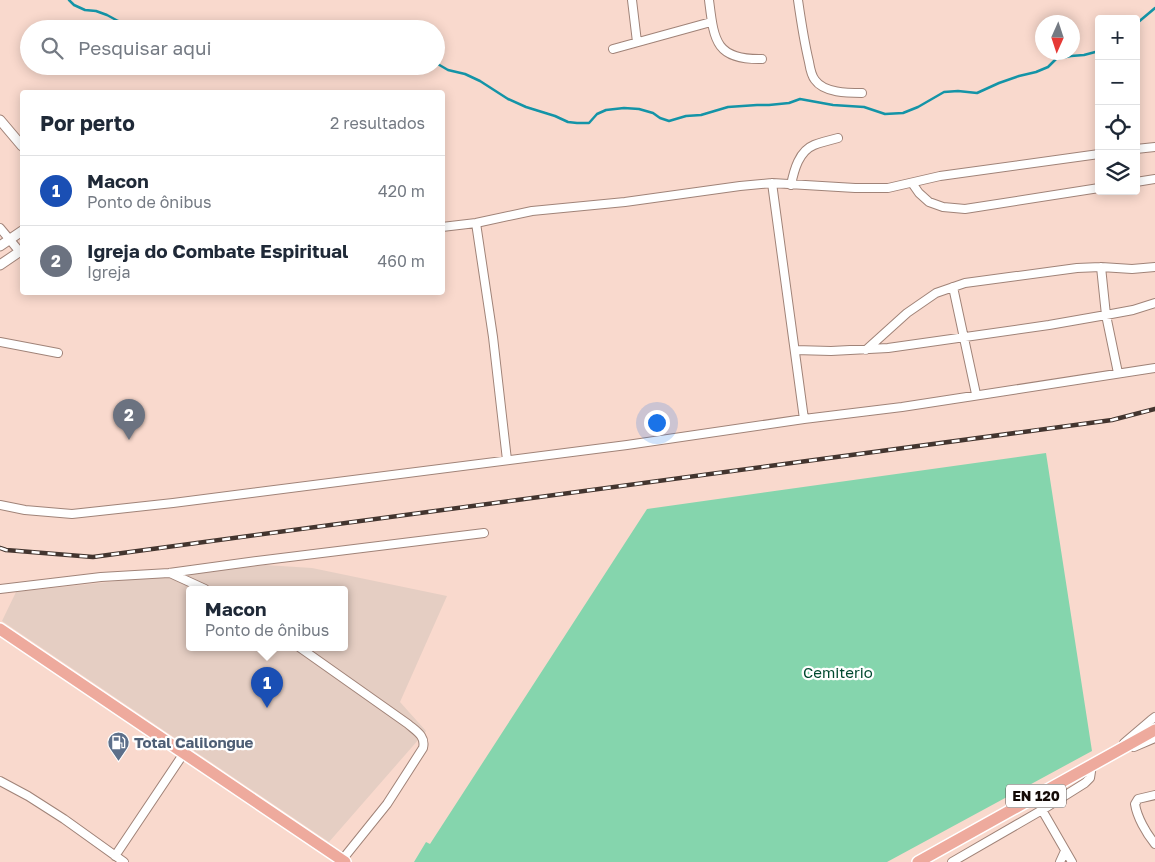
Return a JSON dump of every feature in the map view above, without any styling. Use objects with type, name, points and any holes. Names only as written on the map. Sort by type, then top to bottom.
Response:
[{"type":"main road","points":[[2,629],[343,861]]},
{"type":"main road","name":"EN 120","points":[[918,862],[1155,730]]},
{"type":"street","points":[[632,0],[637,42]]},
{"type":"street","points":[[709,0],[711,22],[716,39],[727,52],[747,60],[762,59]]},
{"type":"street","points":[[798,0],[805,46],[814,80],[832,90],[862,93]]},
{"type":"street","points":[[612,49],[711,22]]},
{"type":"street","points":[[0,120],[20,144]]},
{"type":"street","points":[[792,185],[793,172],[800,157],[812,146],[838,138]]},
{"type":"street","points":[[1140,149],[1155,147]]},
{"type":"street","points":[[445,227],[476,223],[532,211],[624,202],[772,183],[888,188],[940,176],[1095,155]]},
{"type":"street","points":[[1140,181],[1155,179]]},
{"type":"street","points":[[772,183],[804,419]]},
{"type":"street","points":[[912,183],[929,202],[943,207],[965,209],[1095,189]]},
{"type":"street","points":[[476,223],[493,337],[507,460]]},
{"type":"street","points":[[0,228],[20,250]]},
{"type":"street","points":[[0,246],[20,232]]},
{"type":"street","points":[[0,265],[20,252]]},
{"type":"street","points":[[1102,267],[1106,316],[1118,373]]},
{"type":"street","points":[[866,350],[907,314],[936,293],[965,283],[1077,268],[1132,269],[1155,267]]},
{"type":"street","points":[[953,287],[976,394]]},
{"type":"street","points":[[795,350],[831,351],[888,348],[1106,316],[1155,303]]},
{"type":"street","points":[[0,342],[58,353]]},
{"type":"street","points":[[0,505],[24,510],[72,514],[173,503],[626,445],[902,407],[976,394],[1155,368]]},
{"type":"street","points":[[0,590],[101,577],[169,573],[484,533]]},
{"type":"street","points":[[169,573],[198,586]]},
{"type":"street","points":[[305,651],[408,724],[423,737],[423,748],[387,804],[343,861]]},
{"type":"street","points":[[1109,756],[1155,717]]},
{"type":"street","points":[[1109,756],[1155,738]]},
{"type":"street","points":[[115,856],[184,754]]},
{"type":"street","points":[[952,862],[1085,783],[1090,778],[1092,765]]},
{"type":"street","points":[[0,781],[57,814],[124,862]]},
{"type":"street","points":[[1155,796],[1138,799],[1135,804],[1136,810],[1155,844]]},
{"type":"street","points":[[1042,810],[1072,862]]},
{"type":"street","points":[[1060,862],[1066,850]]},
{"type":"shaded area","points":[[265,565],[312,568],[447,596],[400,702],[426,731],[329,842],[2,621],[16,592]]},
{"type":"green space","name":"Cemiterio","points":[[1046,453],[1092,751],[887,862],[414,862],[426,842],[430,844],[647,509]]},
{"type":"waterway","points":[[69,0],[74,5],[85,10],[96,11],[116,20]]},
{"type":"waterway","points":[[1140,21],[1155,8]]},
{"type":"waterway","points":[[445,68],[480,81],[508,99],[526,107],[568,122],[589,123],[597,114],[606,110],[639,109],[669,121],[686,116],[701,115],[728,107],[789,103],[800,99],[833,105],[864,107],[885,114],[903,113],[944,92],[977,93],[999,83],[1048,67],[1056,59],[1095,52]]},
{"type":"railway","points":[[0,548],[93,557],[1112,420],[1155,409]]},
{"type":"place","name":"Igreja do Combate Espiritual","points":[[129,440]]},
{"type":"place","name":"Macon","points":[[267,708]]},
{"type":"place","name":"Total Calilongue","points":[[118,762]]}]
